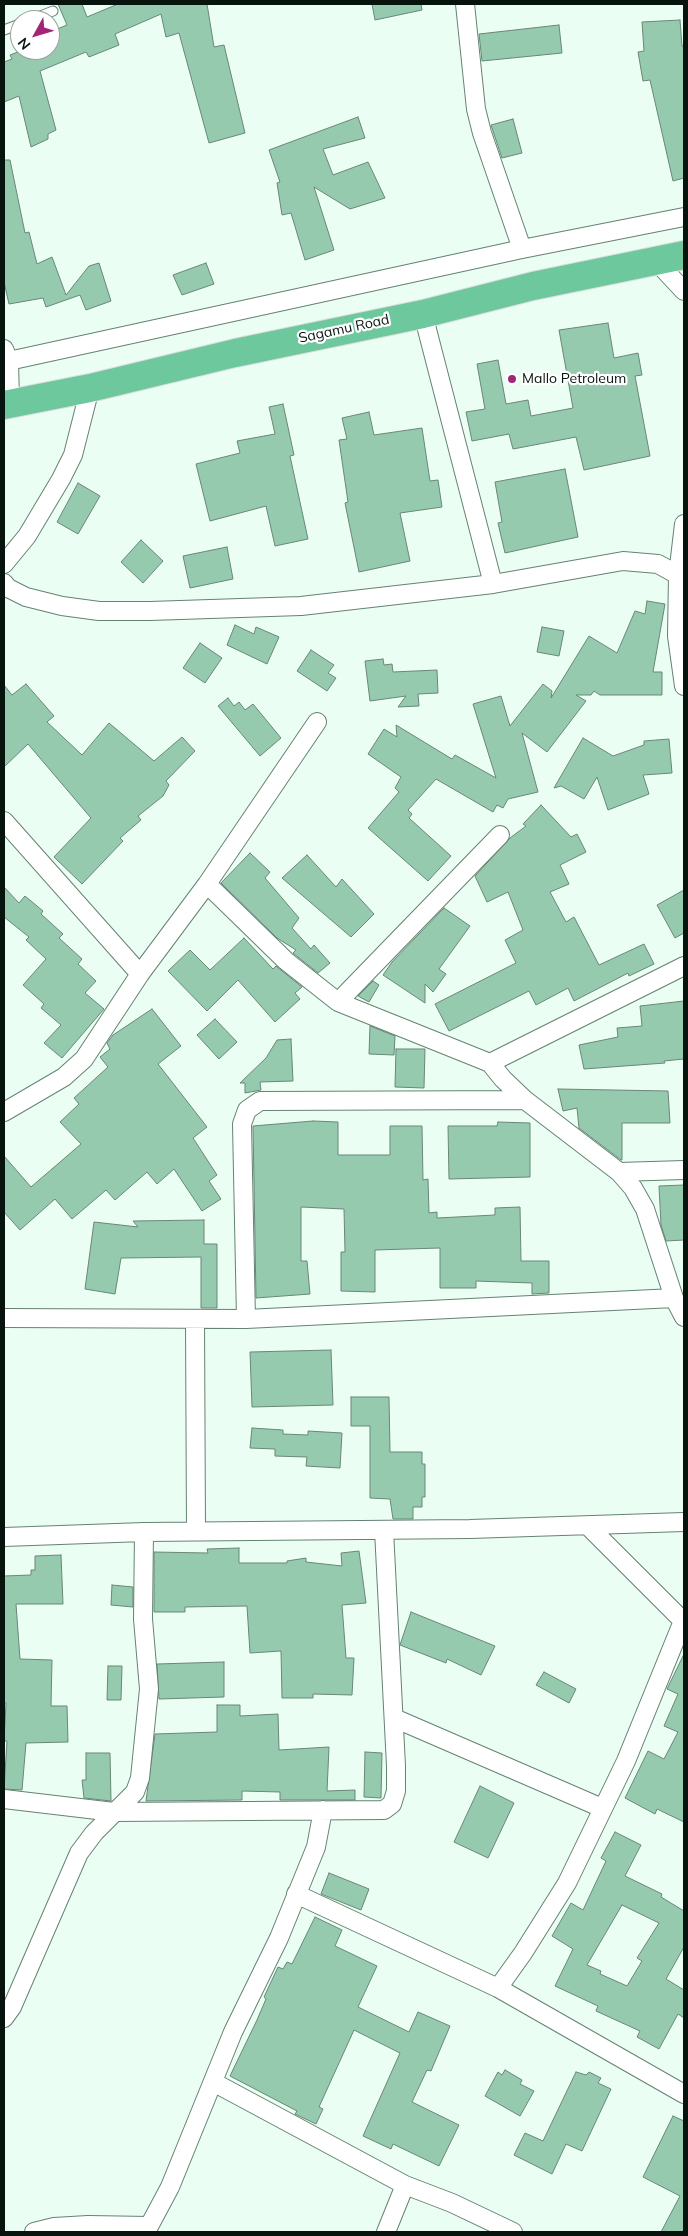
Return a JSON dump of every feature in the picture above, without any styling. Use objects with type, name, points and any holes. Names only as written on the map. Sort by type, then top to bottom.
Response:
[{"type":"highway","name":"Sagamu Road","points":[[7,404],[90,388],[244,351],[423,314],[533,286],[684,255]]},
{"type":"street","points":[[465,4],[476,109],[482,133],[522,249]]},
{"type":"street","points":[[7,404],[5,357],[684,217]]},
{"type":"street","points":[[656,261],[684,291]]},
{"type":"street","points":[[423,314],[493,584]]},
{"type":"street","points":[[4,564],[27,536],[62,479],[73,455],[76,436],[90,388]]},
{"type":"street","points":[[684,524],[676,636],[684,686]]},
{"type":"street","points":[[4,582],[8,588],[26,597],[62,606],[98,611],[133,611],[301,606],[493,584],[623,561],[658,564],[681,575]]},
{"type":"street","points":[[4,1112],[64,1077],[84,1059],[140,974],[206,884],[317,722]]},
{"type":"street","points":[[4,821],[140,974]]},
{"type":"street","points":[[338,1002],[500,835]]},
{"type":"street","points":[[206,884],[286,961],[338,1002],[490,1063],[502,1079],[526,1100],[619,1172],[633,1188],[645,1209],[674,1298],[684,1317]]},
{"type":"street","points":[[490,1063],[684,966]]},
{"type":"street","points":[[246,1319],[242,1124],[247,1110],[260,1100],[526,1100]]},
{"type":"street","points":[[619,1172],[684,1170]]},
{"type":"street","points":[[4,1318],[246,1319],[674,1298]]},
{"type":"street","points":[[195,1320],[196,1531]]},
{"type":"street","points":[[4,1538],[144,1532],[384,1530],[684,1522]]},
{"type":"street","points":[[498,1988],[524,1953],[566,1883],[626,1761],[684,1621],[588,1526]]},
{"type":"street","points":[[4,1799],[114,1812],[384,1810],[392,1804],[396,1791],[384,1530]]},
{"type":"street","points":[[4,2018],[12,2007],[79,1853],[114,1812],[135,1792],[140,1778],[149,1688],[143,1619],[144,1532]]},
{"type":"street","points":[[394,1718],[602,1808]]},
{"type":"street","points":[[34,2232],[54,2227],[88,2225],[148,2229],[170,2187],[233,2032],[279,1938],[316,1846],[323,1810]]},
{"type":"street","points":[[296,1894],[498,1988],[684,2094]]},
{"type":"street","points":[[213,2082],[405,2185],[452,2203],[513,2232]]},
{"type":"street","points":[[386,2232],[405,2185]]},
{"type":"building","points":[[58,4],[82,4],[87,17],[118,4],[207,4],[214,47],[224,45],[245,133],[209,143],[179,33],[166,37],[161,14],[115,34],[119,45],[89,57],[86,52],[40,71],[56,130],[48,134],[48,139],[31,147],[19,96],[4,102],[4,62],[10,60],[60,60],[60,28],[67,25]]},
{"type":"building","points":[[372,4],[421,4],[422,10],[375,20]]},
{"type":"building","points":[[680,20],[682,46],[684,46],[684,178],[673,181],[650,80],[643,81],[638,52],[644,51],[642,22]]},
{"type":"building","points":[[559,25],[562,53],[482,61],[479,34]]},
{"type":"building","points":[[358,117],[365,138],[323,149],[333,175],[368,162],[385,198],[350,209],[314,187],[334,250],[305,260],[291,213],[282,215],[277,183],[280,182],[269,150]]},
{"type":"building","points":[[513,119],[522,153],[502,158],[491,125]]},
{"type":"building","points":[[4,160],[10,160],[25,233],[29,232],[37,264],[52,257],[66,295],[89,266],[99,263],[111,301],[86,310],[80,295],[46,307],[43,298],[9,304],[4,282]]},
{"type":"building","points":[[206,263],[214,284],[182,295],[173,275]]},
{"type":"building","points":[[608,323],[614,358],[638,353],[642,375],[635,376],[650,456],[584,470],[576,437],[513,449],[509,434],[472,441],[466,412],[485,409],[477,364],[498,360],[506,404],[528,400],[531,416],[573,408],[559,330]]},
{"type":"building","points":[[283,404],[294,455],[290,456],[308,539],[275,546],[266,506],[210,521],[196,464],[240,453],[237,441],[275,434],[269,407]]},
{"type":"building","points":[[369,412],[374,435],[422,428],[430,481],[438,480],[442,507],[400,513],[410,561],[359,572],[345,503],[348,502],[339,440],[347,439],[342,418]]},
{"type":"building","points":[[565,469],[578,537],[505,553],[498,523],[502,522],[495,482]]},
{"type":"building","points":[[78,483],[100,496],[78,534],[57,522]]},
{"type":"building","points":[[141,540],[163,561],[143,583],[121,562]]},
{"type":"building","points":[[227,547],[233,579],[190,588],[183,556]]},
{"type":"building","points":[[647,601],[665,604],[653,672],[662,672],[662,695],[600,695],[594,691],[591,695],[576,695],[586,701],[547,752],[522,733],[538,792],[508,799],[503,808],[497,805],[493,812],[436,779],[408,810],[412,814],[409,818],[451,856],[428,881],[368,828],[399,792],[395,788],[401,777],[368,754],[384,729],[397,737],[396,725],[452,759],[455,755],[496,778],[473,704],[501,696],[510,726],[543,684],[552,691],[551,698],[589,636],[617,653],[635,611],[645,614]]},
{"type":"building","points":[[235,625],[254,634],[256,627],[279,637],[267,664],[227,645]]},
{"type":"building","points":[[542,627],[564,631],[559,656],[537,652]]},
{"type":"building","points":[[200,643],[222,658],[205,683],[183,668]]},
{"type":"building","points":[[311,650],[334,665],[328,673],[336,678],[327,691],[297,671]]},
{"type":"building","points":[[383,659],[384,665],[392,664],[393,672],[437,670],[438,693],[418,694],[419,706],[398,707],[406,696],[370,701],[365,661]]},
{"type":"building","points":[[26,684],[54,716],[47,722],[82,755],[109,723],[154,761],[182,737],[195,751],[166,781],[169,785],[163,796],[138,816],[141,820],[120,838],[123,841],[82,884],[54,857],[91,818],[28,744],[4,767],[4,685],[12,695]]},
{"type":"building","points":[[228,698],[234,706],[239,702],[245,710],[253,704],[281,738],[260,756],[218,706]]},
{"type":"building","points":[[583,738],[613,756],[644,745],[644,741],[669,739],[672,773],[643,775],[649,794],[608,810],[597,777],[584,799],[561,786],[554,788]]},
{"type":"building","points":[[541,805],[571,837],[577,834],[586,852],[560,865],[569,884],[550,892],[566,922],[574,917],[599,965],[644,944],[654,964],[629,976],[628,973],[574,1001],[568,988],[536,1005],[529,991],[449,1031],[435,1004],[516,963],[505,940],[523,930],[508,892],[487,902],[475,876],[510,838],[526,826],[523,824]]},
{"type":"building","points":[[250,853],[270,872],[265,878],[299,918],[292,928],[311,949],[314,945],[330,963],[318,973],[293,953],[296,950],[277,938],[221,883]]},
{"type":"building","points":[[307,855],[336,887],[342,879],[374,914],[351,937],[282,878]]},
{"type":"building","points":[[4,887],[19,903],[25,896],[43,911],[41,914],[63,934],[59,938],[82,959],[78,964],[96,981],[85,993],[104,1009],[62,1058],[44,1043],[61,1025],[41,1008],[44,1004],[23,985],[46,959],[26,940],[29,937],[4,917]]},
{"type":"building","points":[[684,890],[684,933],[675,938],[657,905]]},
{"type":"building","points":[[444,908],[470,926],[439,969],[446,974],[433,992],[425,984],[425,1003],[383,975],[392,962]]},
{"type":"building","points":[[244,938],[273,969],[276,966],[302,987],[295,993],[300,999],[275,1022],[238,980],[207,1011],[168,971],[190,950],[210,970]]},
{"type":"building","points":[[373,981],[379,985],[369,1002],[358,996]]},
{"type":"building","points":[[684,1001],[684,1059],[664,1061],[665,1063],[584,1069],[579,1045],[618,1037],[617,1028],[642,1026],[640,1006]]},
{"type":"building","points":[[152,1009],[181,1046],[158,1064],[207,1127],[193,1138],[217,1175],[209,1181],[221,1199],[202,1211],[174,1169],[157,1184],[147,1172],[115,1200],[106,1190],[72,1219],[55,1199],[20,1230],[4,1212],[4,1156],[31,1187],[81,1144],[60,1122],[79,1104],[74,1098],[108,1067],[100,1057],[110,1049],[107,1043],[113,1035]]},
{"type":"building","points":[[215,1019],[237,1042],[219,1059],[197,1035]]},
{"type":"building","points":[[370,1026],[395,1036],[394,1055],[369,1054]]},
{"type":"building","points":[[291,1039],[293,1081],[260,1082],[261,1090],[245,1093],[245,1083],[240,1083],[266,1058],[277,1040]]},
{"type":"building","points":[[396,1049],[425,1049],[424,1088],[395,1087]]},
{"type":"building","points":[[558,1089],[668,1091],[670,1123],[622,1123],[621,1160],[579,1128],[577,1108],[563,1111]]},
{"type":"building","points":[[313,1121],[338,1122],[338,1155],[390,1155],[390,1126],[422,1126],[423,1180],[428,1179],[429,1213],[437,1212],[437,1218],[495,1215],[495,1208],[520,1207],[521,1261],[549,1261],[549,1293],[532,1294],[532,1283],[476,1281],[476,1288],[440,1288],[440,1248],[375,1250],[375,1292],[341,1291],[341,1252],[345,1252],[344,1209],[301,1207],[301,1261],[307,1261],[310,1294],[256,1298],[253,1126]]},
{"type":"building","points":[[498,1122],[530,1123],[530,1177],[449,1179],[448,1126],[497,1126]]},
{"type":"building","points":[[684,1185],[684,1240],[666,1241],[661,1225],[659,1186]]},
{"type":"building","points":[[204,1220],[204,1244],[217,1244],[217,1308],[201,1308],[201,1257],[121,1258],[115,1294],[85,1289],[94,1222],[138,1227],[133,1221]]},
{"type":"building","points":[[331,1350],[333,1405],[252,1407],[250,1352]]},
{"type":"building","points":[[351,1397],[389,1397],[390,1452],[422,1452],[422,1464],[425,1464],[425,1497],[422,1497],[422,1507],[413,1507],[413,1519],[393,1519],[390,1499],[370,1498],[370,1426],[351,1426]]},
{"type":"building","points":[[252,1428],[283,1430],[283,1434],[308,1435],[308,1431],[342,1433],[340,1468],[306,1466],[307,1457],[275,1456],[275,1449],[250,1448]]},
{"type":"building","points":[[239,1548],[239,1563],[287,1563],[287,1561],[306,1558],[306,1562],[342,1566],[341,1553],[359,1551],[366,1603],[342,1605],[346,1658],[354,1658],[352,1695],[313,1694],[313,1698],[282,1698],[281,1651],[250,1653],[247,1606],[185,1607],[185,1612],[154,1612],[154,1552],[208,1553],[207,1549]]},
{"type":"building","points":[[61,1555],[63,1604],[16,1604],[20,1659],[52,1660],[51,1706],[67,1706],[68,1742],[26,1743],[22,1790],[4,1789],[7,1741],[4,1741],[6,1703],[4,1703],[4,1576],[31,1575],[31,1570],[35,1570],[35,1556]]},
{"type":"building","points":[[112,1585],[133,1587],[133,1607],[111,1605]]},
{"type":"building","points":[[411,1612],[495,1646],[481,1675],[447,1659],[446,1663],[400,1645]]},
{"type":"building","points":[[684,1654],[684,1822],[657,1809],[655,1814],[625,1798],[648,1751],[664,1759],[678,1732],[664,1726],[678,1694],[667,1689]]},
{"type":"building","points":[[224,1662],[224,1697],[159,1699],[157,1664]]},
{"type":"building","points":[[108,1666],[122,1666],[121,1700],[107,1700]]},
{"type":"building","points":[[544,1672],[576,1689],[569,1703],[536,1685]]},
{"type":"building","points":[[217,1705],[240,1705],[240,1716],[278,1714],[279,1750],[329,1747],[327,1791],[355,1790],[355,1800],[280,1800],[280,1792],[242,1791],[242,1800],[146,1801],[155,1734],[217,1732]]},
{"type":"building","points":[[365,1752],[382,1753],[381,1798],[364,1797]]},
{"type":"building","points":[[86,1753],[110,1753],[111,1801],[84,1798],[82,1780],[86,1780]]},
{"type":"building","points":[[480,1786],[514,1803],[488,1858],[454,1842]]},
{"type":"building","points":[[615,1832],[641,1845],[625,1876],[662,1894],[661,1897],[684,1911],[684,1947],[666,1979],[684,1990],[684,2018],[678,2014],[659,2049],[637,2037],[640,2031],[596,2011],[598,2006],[555,1986],[573,1949],[552,1936],[571,1903],[583,1910],[606,1861],[601,1858]],"holes":[[[622,1905],[659,1923],[637,1958],[642,1961],[627,1986],[600,1974],[601,1971],[587,1965]]]},
{"type":"building","points":[[329,1873],[369,1889],[361,1910],[321,1894]]},
{"type":"building","points":[[315,1917],[342,1930],[335,1946],[377,1966],[358,2007],[409,2032],[418,2012],[450,2026],[431,2071],[427,2070],[412,2102],[459,2125],[439,2166],[393,2144],[391,2149],[363,2136],[400,2053],[354,2030],[319,2107],[323,2109],[316,2124],[295,2114],[297,2111],[230,2076],[257,2020],[266,1999],[264,1997],[278,1967],[283,1969],[287,1962],[292,1964]]},
{"type":"building","points":[[505,2070],[522,2080],[520,2084],[534,2091],[520,2116],[485,2096],[498,2072],[502,2075]]},
{"type":"building","points":[[576,2072],[586,2075],[589,2072],[601,2078],[598,2083],[611,2089],[582,2151],[566,2144],[552,2174],[514,2155],[525,2133],[543,2141]]},
{"type":"building","points":[[673,2116],[684,2121],[684,2232],[661,2232],[680,2196],[643,2177]]},
{"type":"place","name":"Mallo Petroleum","points":[[512,379]]}]
